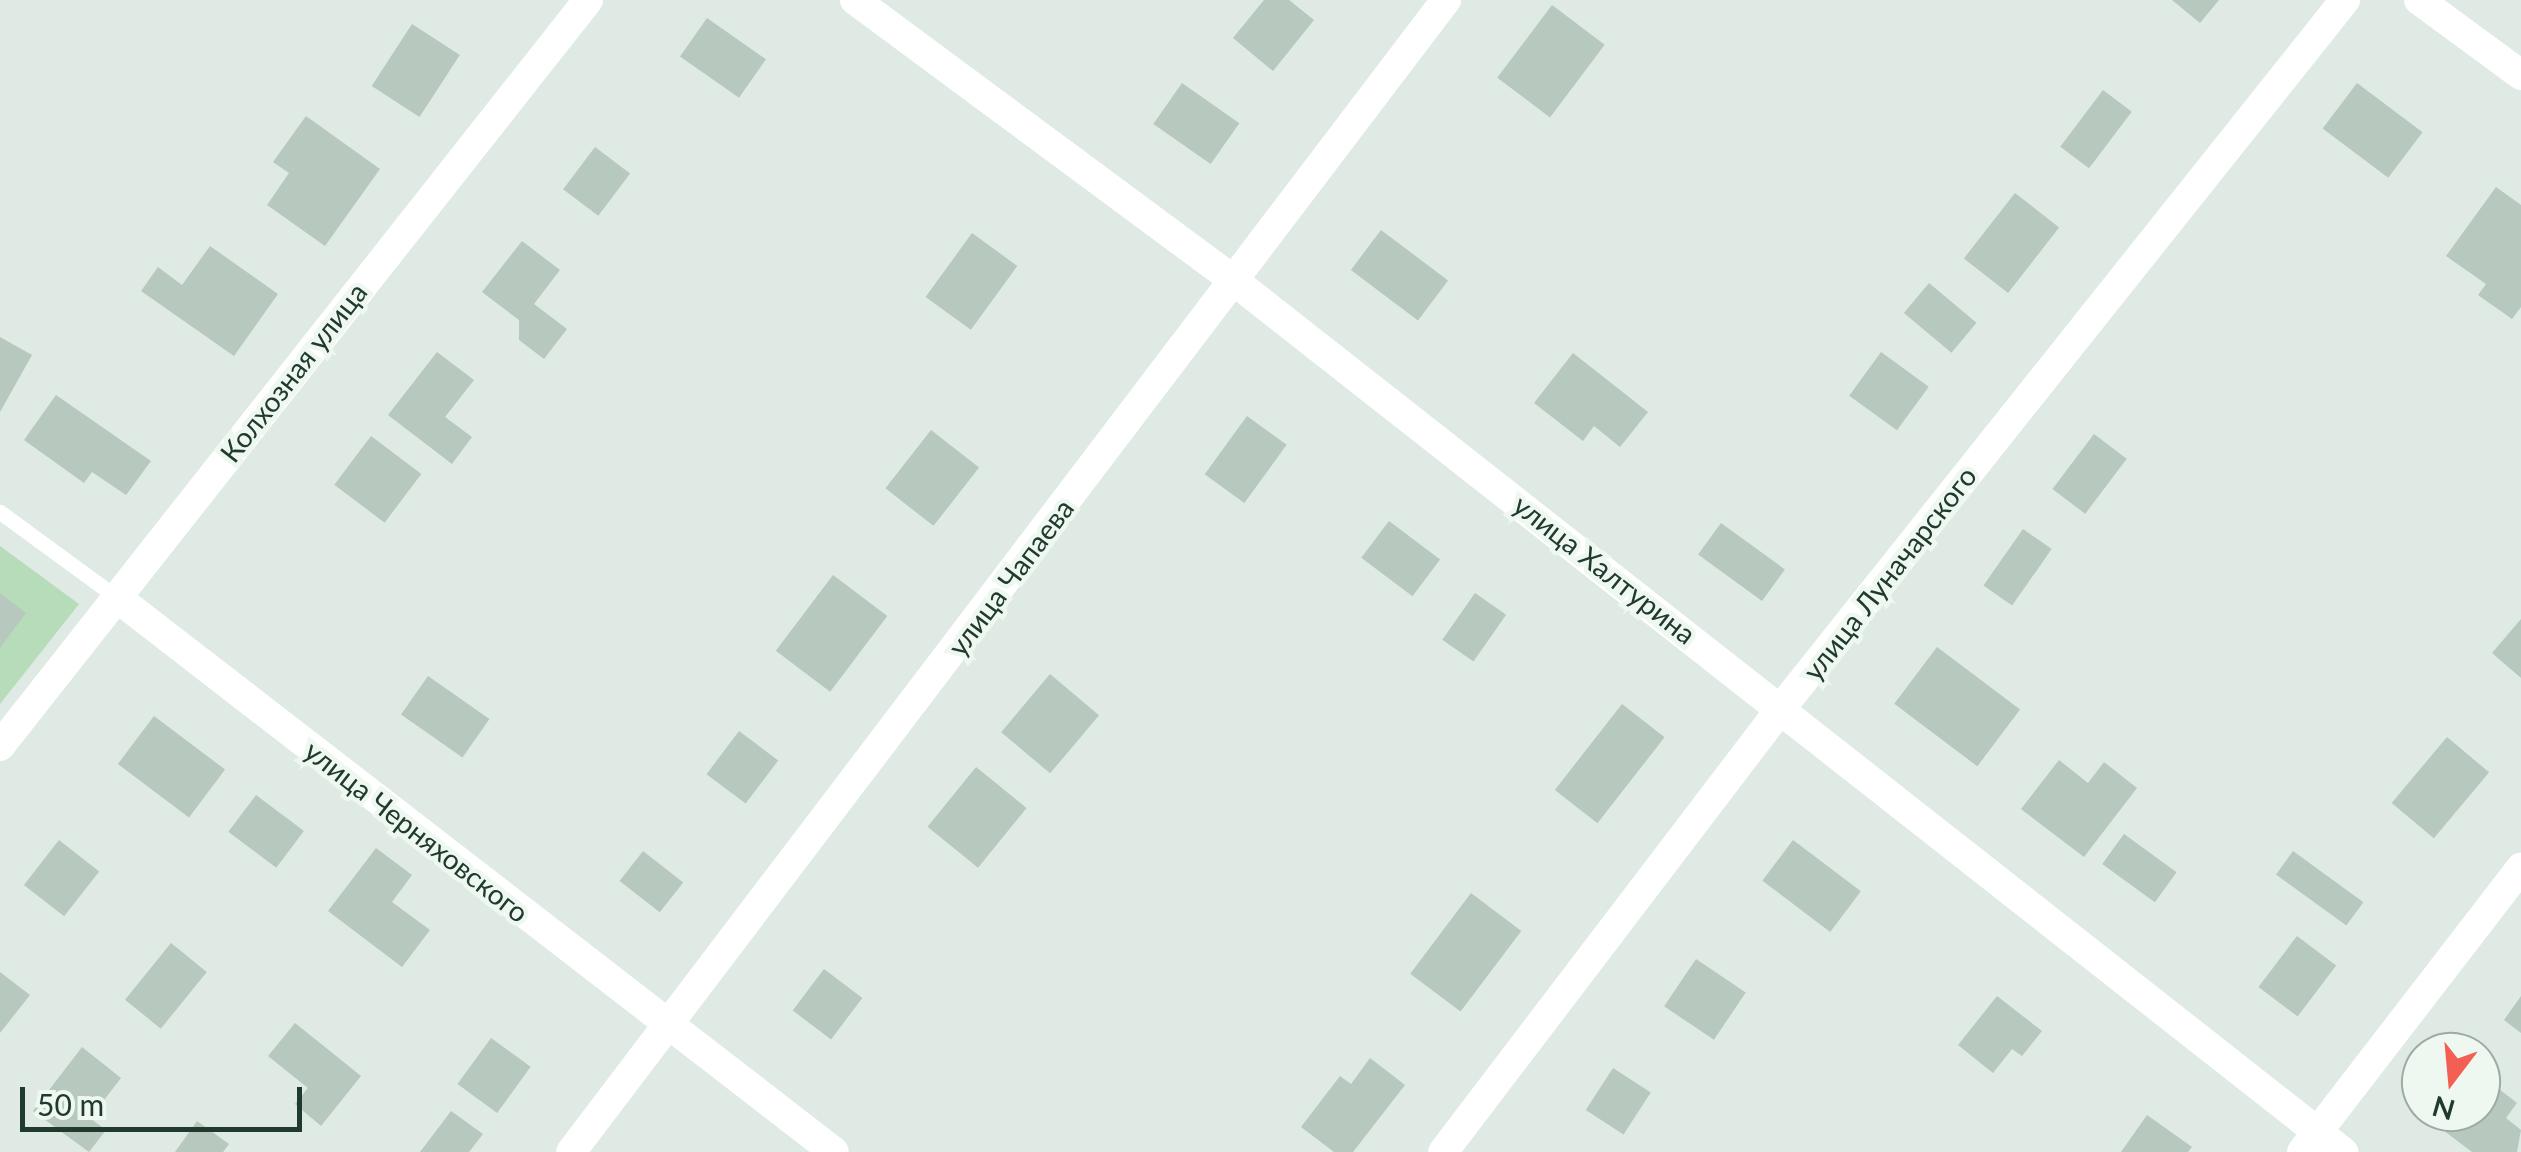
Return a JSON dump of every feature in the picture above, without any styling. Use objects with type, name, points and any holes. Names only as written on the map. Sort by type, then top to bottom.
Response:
[{"type":"street","name":"Колхозная улица","points":[[0,746],[588,0]]},
{"type":"street","name":"улица Халтурина","points":[[855,0],[1233,280],[1782,708],[2310,1142],[2343,1152]]},
{"type":"street","name":"улица Чапаева","points":[[571,1152],[670,1028],[1446,0]]},
{"type":"street","name":"улица Луначарского","points":[[1443,1152],[1782,708],[2344,0]]},
{"type":"street","points":[[2419,0],[2521,75]]},
{"type":"street","name":"улица Черняховского","points":[[116,596],[834,1152]]},
{"type":"street","points":[[2310,1142],[2521,868]]},
{"type":"lane","name":"улица Черняховского","points":[[0,512],[116,596]]},
{"type":"green space","points":[[0,546],[79,604],[0,704]]},
{"type":"building","points":[[1264,0],[1289,0],[1314,20],[1273,71],[1233,38]]},
{"type":"building","points":[[2172,0],[2219,0],[2200,23]]},
{"type":"building","points":[[1552,5],[1605,45],[1550,117],[1497,78]]},
{"type":"building","points":[[707,18],[766,59],[739,98],[680,57]]},
{"type":"building","points":[[412,24],[460,55],[420,117],[372,86]]},
{"type":"building","points":[[1182,83],[1239,123],[1211,164],[1153,124]]},
{"type":"building","points":[[2357,83],[2422,132],[2388,178],[2323,129]]},
{"type":"building","points":[[2103,90],[2132,112],[2089,168],[2060,147]]},
{"type":"building","points":[[306,116],[380,169],[325,246],[267,205],[289,173],[273,162]]},
{"type":"building","points":[[595,147],[630,173],[598,216],[563,189]]},
{"type":"building","points":[[2496,187],[2521,205],[2521,307],[2512,319],[2478,295],[2486,284],[2446,256]]},
{"type":"building","points":[[2015,193],[2059,227],[2008,293],[1964,258]]},
{"type":"building","points":[[1381,230],[1448,281],[1418,320],[1351,270]]},
{"type":"building","points":[[972,233],[1017,266],[971,330],[926,297]]},
{"type":"building","points":[[522,241],[560,270],[534,304],[567,329],[544,359],[519,340],[519,320],[482,292]]},
{"type":"building","points":[[210,246],[278,294],[234,356],[141,291],[158,267],[182,285]]},
{"type":"building","points":[[1929,283],[1976,323],[1951,353],[1904,313]]},
{"type":"building","points":[[0,337],[32,355],[0,412]]},
{"type":"building","points":[[437,352],[474,380],[445,417],[472,437],[452,464],[388,415]]},
{"type":"building","points":[[1881,352],[1929,387],[1897,430],[1849,396]]},
{"type":"building","points":[[1573,353],[1648,412],[1620,447],[1594,426],[1583,441],[1534,403]]},
{"type":"building","points":[[56,395],[151,461],[126,495],[92,472],[84,483],[24,440]]},
{"type":"building","points":[[1247,416],[1287,445],[1244,503],[1205,474]]},
{"type":"building","points":[[931,430],[979,468],[934,526],[885,488]]},
{"type":"building","points":[[2094,434],[2127,459],[2085,514],[2052,489]]},
{"type":"building","points":[[371,436],[421,474],[385,523],[334,485]]},
{"type":"building","points":[[1389,521],[1440,560],[1412,596],[1361,558]]},
{"type":"building","points":[[1721,523],[1785,569],[1762,601],[1698,555]]},
{"type":"building","points":[[2023,529],[2052,549],[2012,606],[1983,586]]},
{"type":"building","points":[[833,575],[887,616],[830,692],[776,651]]},
{"type":"building","points":[[0,593],[26,613],[0,648]]},
{"type":"building","points":[[1475,593],[1506,615],[1473,661],[1442,640]]},
{"type":"building","points":[[2521,619],[2521,678],[2492,653]]},
{"type":"building","points":[[1937,647],[2020,710],[1977,766],[1894,704]]},
{"type":"building","points":[[1050,674],[1099,715],[1050,773],[1001,732]]},
{"type":"building","points":[[428,676],[489,719],[462,758],[401,715]]},
{"type":"building","points":[[1622,704],[1665,737],[1597,823],[1555,790]]},
{"type":"building","points":[[154,716],[225,770],[189,817],[118,764]]},
{"type":"building","points":[[739,731],[778,760],[746,804],[707,774]]},
{"type":"building","points":[[2447,737],[2489,772],[2434,838],[2392,803]]},
{"type":"building","points":[[2059,760],[2088,783],[2104,762],[2137,788],[2084,857],[2021,809]]},
{"type":"building","points":[[976,767],[1027,808],[978,868],[928,827]]},
{"type":"building","points":[[256,795],[304,831],[276,868],[228,832]]},
{"type":"building","points":[[2124,834],[2177,872],[2155,902],[2102,864]]},
{"type":"building","points":[[59,840],[99,871],[64,916],[24,885]]},
{"type":"building","points":[[1793,840],[1861,891],[1830,932],[1762,881]]},
{"type":"building","points":[[376,848],[412,875],[392,902],[430,930],[402,967],[328,911]]},
{"type":"building","points":[[643,851],[683,882],[660,912],[620,881]]},
{"type":"building","points":[[2293,851],[2363,902],[2346,926],[2276,874]]},
{"type":"building","points":[[1471,893],[1521,931],[1461,1012],[1410,974]]},
{"type":"building","points":[[2297,936],[2336,965],[2298,1017],[2258,987]]},
{"type":"building","points":[[171,943],[207,972],[161,1029],[125,1000]]},
{"type":"building","points":[[1696,959],[1746,993],[1714,1040],[1664,1006]]},
{"type":"building","points":[[824,969],[862,998],[831,1039],[793,1011]]},
{"type":"building","points":[[0,972],[30,995],[0,1033]]},
{"type":"building","points":[[1997,996],[2042,1031],[2022,1056],[2012,1049],[1993,1073],[1958,1045]]},
{"type":"building","points":[[2521,996],[2521,1033],[2504,1020]]},
{"type":"building","points":[[295,1023],[361,1076],[321,1126],[295,1104],[308,1088],[268,1056]]},
{"type":"building","points":[[491,1038],[531,1067],[497,1113],[457,1084]]},
{"type":"building","points":[[82,1047],[121,1078],[90,1118],[106,1130],[89,1152],[33,1111]]},
{"type":"building","points":[[1370,1058],[1405,1085],[1353,1152],[1334,1152],[1301,1127],[1340,1076],[1351,1084]]},
{"type":"building","points":[[1613,1068],[1651,1093],[1624,1134],[1586,1110]]},
{"type":"building","points":[[2501,1091],[2517,1103],[2506,1118],[2521,1130],[2517,1152],[2472,1152],[2446,1132],[2501,1132]]},
{"type":"building","points":[[451,1111],[483,1134],[469,1152],[420,1152]]},
{"type":"building","points":[[2147,1115],[2192,1147],[2188,1152],[2121,1152]]},
{"type":"building","points":[[197,1121],[229,1144],[223,1152],[175,1152]]}]
